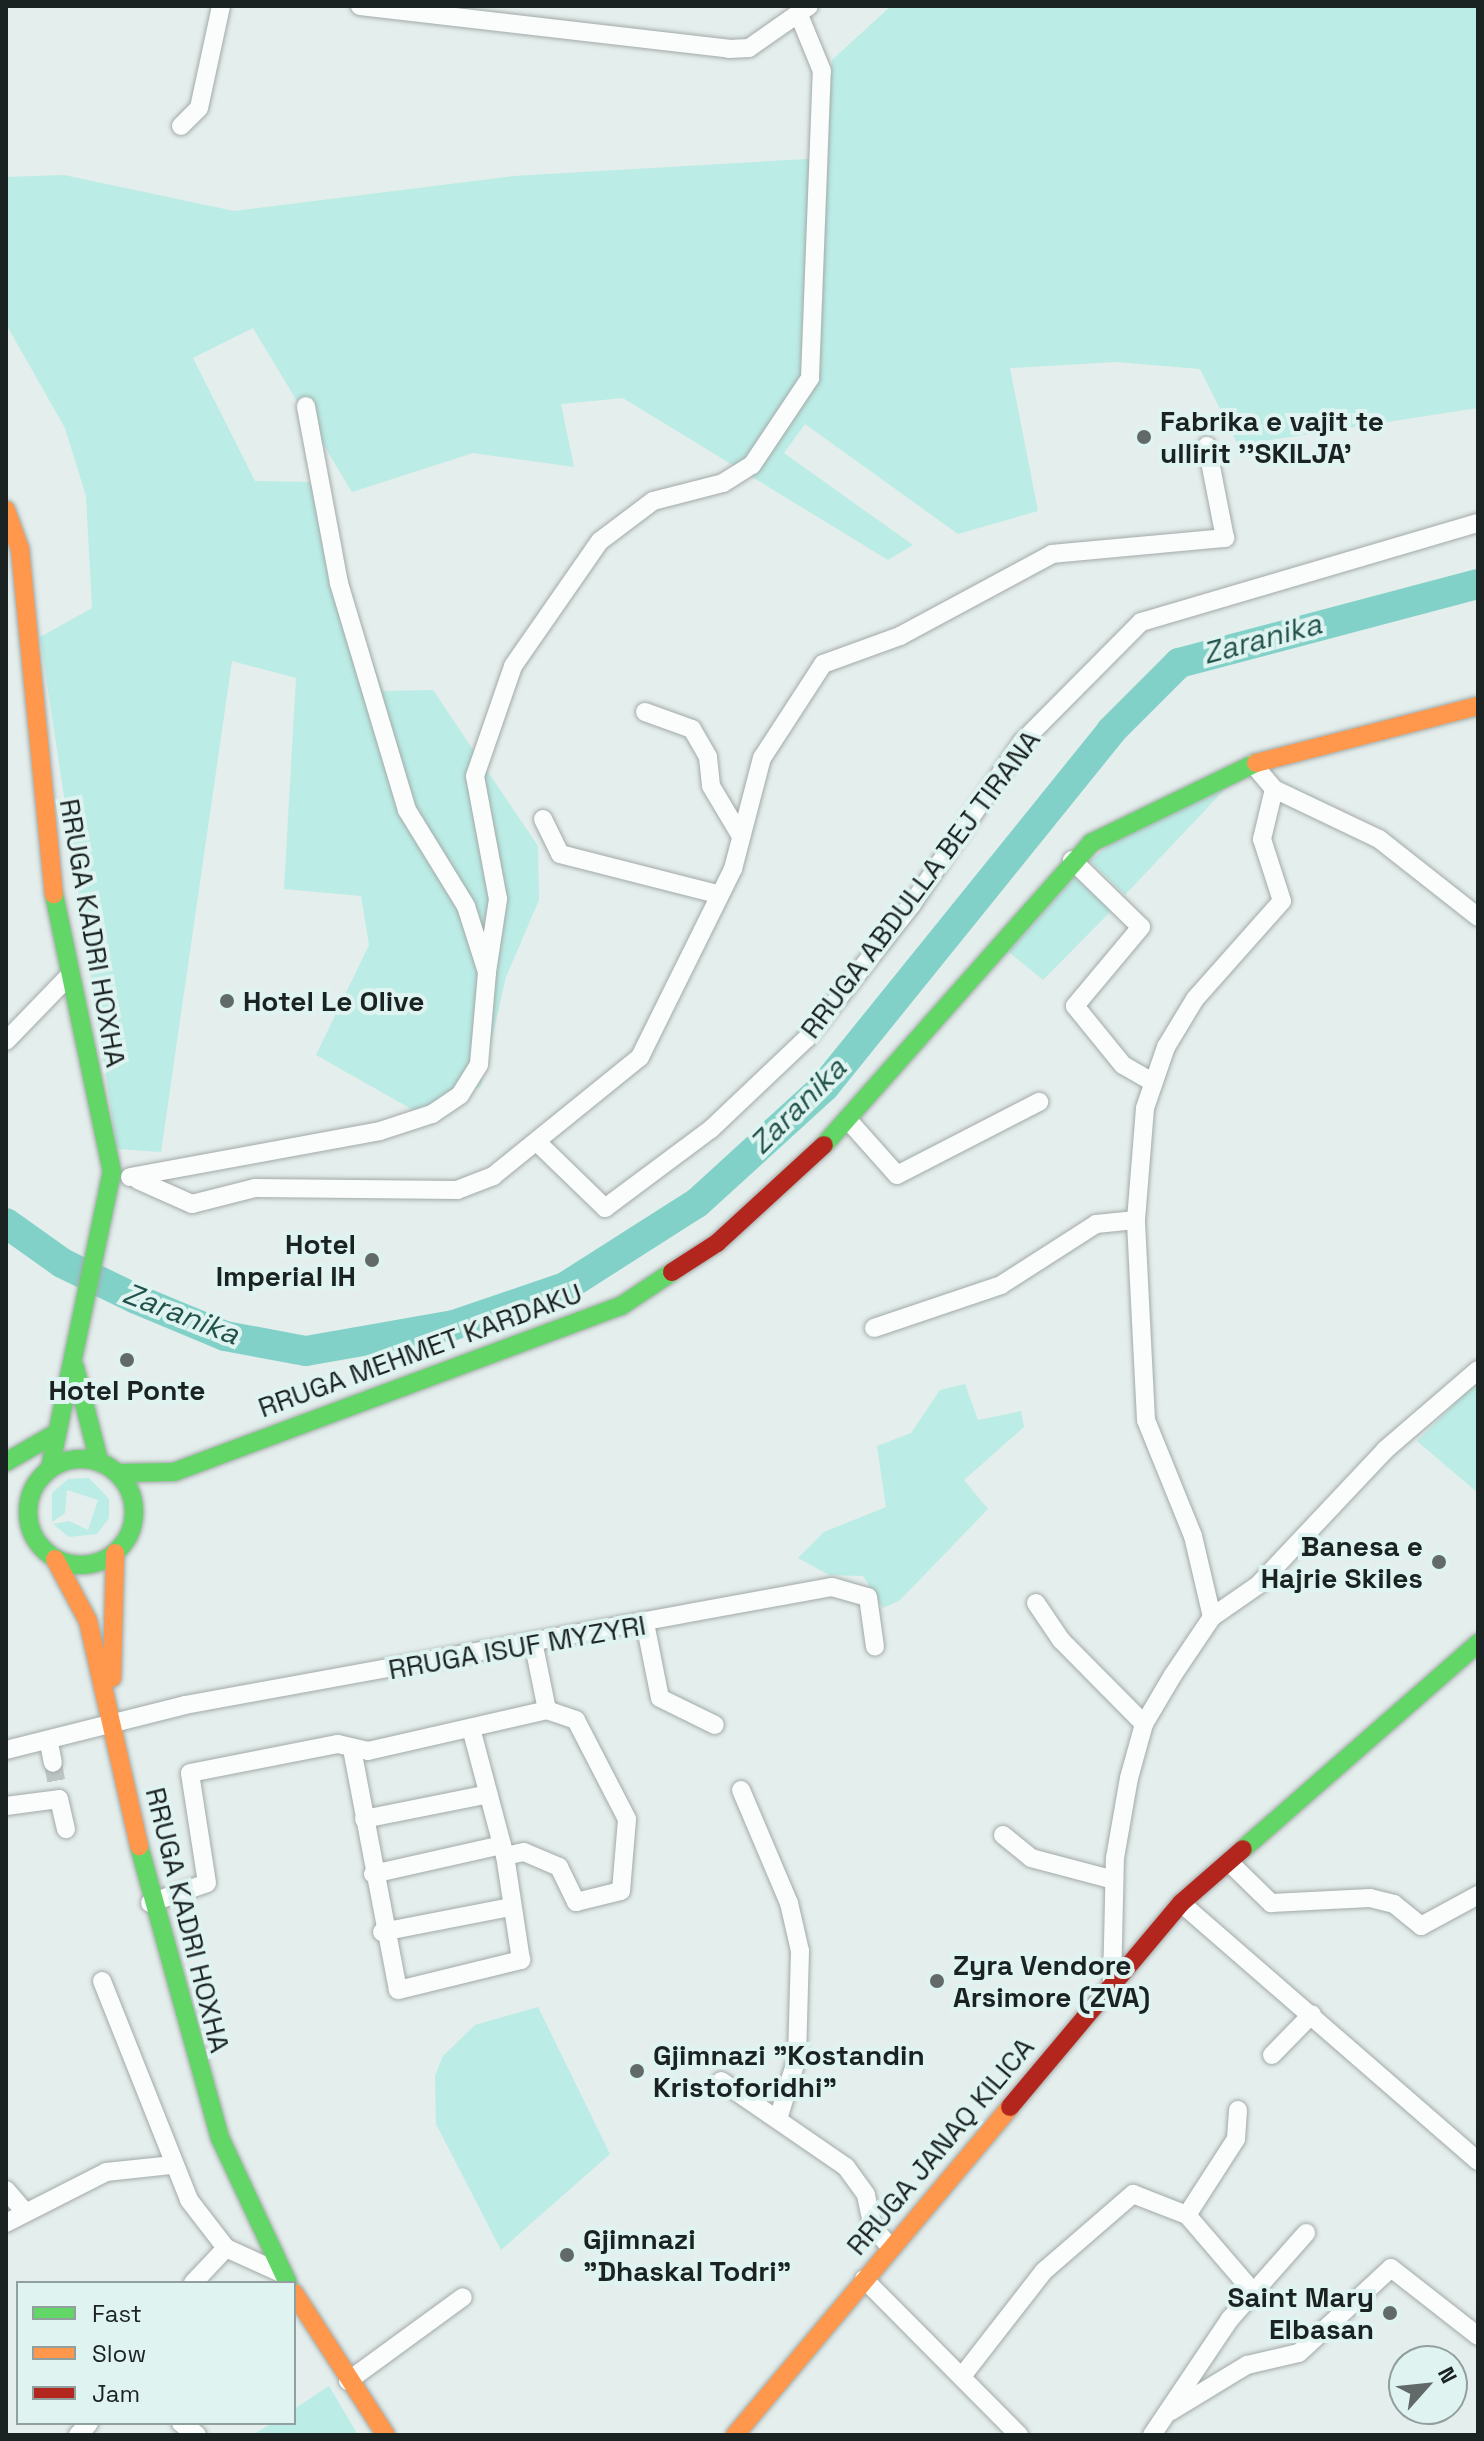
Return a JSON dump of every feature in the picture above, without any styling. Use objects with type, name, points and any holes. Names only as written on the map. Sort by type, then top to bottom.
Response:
[{"type":"main road","name":"RRUGA KADRI HOXHA","points":[[6,510],[20,549],[46,842],[67,978],[111,1182],[73,1362],[53,1435],[48,1469]]},
{"type":"main road","name":"RRUGA MEHMET KARDAKU","points":[[118,1473],[174,1472],[621,1306],[717,1243],[849,1121],[1072,860],[1128,820],[1253,764],[1478,706]]},
{"type":"main road","name":"RRUGA KADRI HOXHA","points":[[73,1362],[99,1461]]},
{"type":"main road","points":[[6,1463],[53,1435]]},
{"type":"main road","points":[[6,1463],[48,1469],[72,1459],[99,1461],[118,1473],[134,1512],[115,1553],[86,1565],[55,1559],[6,1506]]},
{"type":"main road","points":[[33,1536],[30,1494],[48,1469]]},
{"type":"main road","name":"RRUGA MEHMET KARDAKU","points":[[134,1512],[174,1472]]},
{"type":"main road","name":"RRUGA KADRI HOXHA","points":[[109,1696],[115,1553]]},
{"type":"main road","name":"RRUGA KADRI HOXHA","points":[[55,1559],[88,1621],[109,1696],[150,1903],[220,2138],[285,2279]]},
{"type":"main road","name":"RRUGA JANAQ KILICA","points":[[735,2435],[1181,1903],[1478,1643]]},
{"type":"main road","points":[[296,2296],[348,2381],[386,2435]]},
{"type":"street","points":[[181,126],[199,108],[221,6]]},
{"type":"street","points":[[111,1182],[138,1180],[380,1131],[432,1114],[460,1095],[479,1064],[487,972],[498,899],[475,776],[513,666],[600,541],[667,494],[723,483],[752,465],[810,378],[822,71],[804,11],[749,48],[729,49],[360,6]]},
{"type":"street","points":[[306,406],[339,583],[407,810],[466,906],[487,972]]},
{"type":"street","points":[[138,1180],[192,1204],[255,1188],[457,1190],[493,1176],[640,1057],[692,964],[717,894],[733,869],[739,833],[762,758],[823,664],[900,636],[1052,554],[1225,538],[1207,446]]},
{"type":"street","name":"RRUGA ABDULLA BEJ TIRANA","points":[[537,1142],[605,1208],[711,1129],[807,1038],[912,904],[1022,742],[1141,622],[1478,523]]},
{"type":"street","points":[[645,712],[692,729],[708,757],[711,786],[739,833]]},
{"type":"street","points":[[1253,764],[1274,789],[1379,839],[1478,917]]},
{"type":"street","points":[[1212,1617],[1193,1536],[1146,1420],[1136,1220],[1151,1081],[1195,999],[1282,901],[1262,839],[1274,789]]},
{"type":"street","points":[[543,819],[560,854],[717,894]]},
{"type":"street","points":[[1072,860],[1141,927],[1074,1003],[1123,1065],[1151,1081]]},
{"type":"street","points":[[6,1041],[67,978]]},
{"type":"street","points":[[849,1121],[897,1175],[1039,1102]]},
{"type":"street","points":[[874,1328],[1001,1285],[1096,1224],[1136,1220]]},
{"type":"street","points":[[1112,1987],[1114,1880],[1144,1724],[1212,1617],[1258,1585],[1385,1450],[1478,1370]]},
{"type":"street","name":"RRUGA ISUF MYZYRI","points":[[6,1750],[49,1743],[114,1723],[534,1646],[832,1587],[855,1589],[868,1597],[875,1647]]},
{"type":"street","points":[[1036,1603],[1061,1640],[1144,1724]]},
{"type":"street","points":[[645,1623],[660,1698],[715,1725]]},
{"type":"street","points":[[534,1646],[547,1710]]},
{"type":"street","points":[[150,1903],[207,1883],[190,1773],[338,1744],[352,1749],[472,1732],[547,1710],[576,1720],[627,1819],[621,1891],[576,1902],[559,1867],[524,1852],[503,1850],[373,1874]]},
{"type":"street","points":[[352,1749],[382,1932],[398,1990],[521,1960],[503,1850],[472,1732]]},
{"type":"street","points":[[49,1743],[53,1763]]},
{"type":"street","points":[[741,1790],[789,1903],[800,1951],[797,2058],[778,2119]]},
{"type":"street","points":[[6,1806],[58,1792],[66,1829]]},
{"type":"street","points":[[364,1819],[489,1794]]},
{"type":"street","points":[[1003,1835],[1031,1858],[1114,1880]]},
{"type":"street","points":[[1229,1862],[1271,1903],[1370,1898],[1394,1904],[1421,1926],[1478,1895]]},
{"type":"street","points":[[1181,1903],[1478,2161]]},
{"type":"street","points":[[382,1932],[511,1907]]},
{"type":"street","points":[[102,1981],[171,2165],[226,2248],[285,2279]]},
{"type":"street","points":[[1272,2055],[1312,2014]]},
{"type":"street","points":[[721,2081],[853,2174],[873,2228],[891,2247]]},
{"type":"street","points":[[1187,2215],[1236,2139],[1238,2110]]},
{"type":"street","points":[[6,2223],[24,2211],[106,2172],[171,2165]]},
{"type":"street","points":[[6,2190],[24,2211]]},
{"type":"street","points":[[963,2375],[1044,2271],[1133,2194],[1187,2215],[1255,2294]]},
{"type":"street","points":[[1152,2435],[1171,2411],[1219,2332],[1306,2233]]},
{"type":"street","points":[[195,2281],[226,2248]]},
{"type":"street","points":[[1171,2411],[1247,2365],[1299,2353],[1391,2268],[1478,2336]]},
{"type":"street","points":[[864,2279],[963,2375],[1019,2435]]},
{"type":"street","points":[[348,2381],[463,2297]]},
{"type":"shaded area","points":[[891,6],[1478,6],[1478,408],[1238,445],[1200,369],[1116,362],[1010,368],[1038,511],[958,534],[805,424],[784,453],[913,545],[888,560],[623,398],[561,404],[574,467],[473,453],[352,492],[253,328],[193,358],[255,481],[310,482],[383,691],[433,690],[538,846],[539,900],[506,977],[481,1086],[422,1115],[316,1055],[369,945],[361,896],[284,889],[296,678],[232,661],[161,1152],[117,1149],[40,637],[92,608],[86,496],[65,428],[6,324],[6,177],[64,175],[234,211],[514,176],[824,158],[832,60]]},
{"type":"shaded area","points":[[1225,789],[1125,895],[1090,861],[1112,843]]},
{"type":"shaded area","points":[[1075,877],[1111,911],[1043,980],[1009,952]]},
{"type":"shaded area","points":[[1478,1381],[1478,1493],[1417,1441]]},
{"type":"shaded area","points":[[965,1384],[978,1420],[1021,1411],[1024,1427],[964,1480],[988,1509],[900,1600],[883,1608],[863,1576],[829,1575],[798,1558],[824,1532],[886,1507],[877,1446],[911,1433],[940,1390]]},
{"type":"shaded area","points":[[89,1478],[109,1499],[109,1518],[97,1534],[69,1537],[53,1524],[69,1521],[88,1530],[98,1500],[67,1490],[65,1513],[52,1522],[52,1493],[68,1479]]},
{"type":"shaded area","points":[[538,2007],[610,2154],[501,2250],[436,2124],[435,2076],[443,2056],[475,2025]]},
{"type":"shaded area","points":[[329,2386],[358,2435],[253,2435],[269,2425],[296,2425],[296,2408]]},
{"type":"waterway","name":"Zaranika","points":[[6,1223],[62,1263],[136,1299],[225,1336],[306,1351],[454,1325],[565,1287],[697,1203],[825,1086],[1111,731],[1179,663],[1478,584]]},
{"type":"tunnel","points":[[53,1763],[57,1786]]},
{"type":"traffic: fast","points":[[824,1145],[1091,843],[1256,763]]},
{"type":"traffic: fast","points":[[50,1468],[112,1172],[54,894]]},
{"type":"traffic: fast","points":[[118,1473],[174,1472],[621,1306],[672,1272]]},
{"type":"traffic: fast","points":[[75,1368],[99,1461]]},
{"type":"traffic: fast","points":[[6,1462],[53,1435]]},
{"type":"traffic: fast","points":[[81,1459],[101,1463],[119,1474],[130,1492],[134,1512],[130,1532],[119,1550],[101,1561],[81,1565],[61,1561],[43,1550],[32,1532],[28,1512],[32,1492],[43,1474],[61,1463],[81,1459]]},
{"type":"traffic: fast","points":[[1243,1849],[1478,1643]]},
{"type":"traffic: fast","points":[[139,1846],[220,2138],[287,2281]]},
{"type":"traffic: slow","points":[[6,510],[20,549],[54,894]]},
{"type":"traffic: slow","points":[[1256,763],[1478,706]]},
{"type":"traffic: slow","points":[[112,1678],[115,1553]]},
{"type":"traffic: slow","points":[[55,1559],[88,1621],[139,1846]]},
{"type":"traffic: slow","points":[[735,2435],[1010,2107]]},
{"type":"traffic: slow","points":[[296,2296],[386,2435]]},
{"type":"traffic: jam","points":[[672,1272],[717,1243],[824,1145]]},
{"type":"traffic: jam","points":[[1010,2107],[1181,1903],[1243,1849]]},
{"type":"place","name":"Fabrika e vajit te ullirit ''SKILJA'","points":[[1144,437]]},
{"type":"place","name":"Hotel Le Olive","points":[[227,1001]]},
{"type":"place","name":"Hotel Imperial IH","points":[[372,1260]]},
{"type":"place","name":"Hotel Ponte","points":[[127,1360]]},
{"type":"place","name":"Banesa e Hajrie Skiles","points":[[1439,1562]]},
{"type":"place","name":"Zyra Vendore Arsimore (ZVA)","points":[[937,1981]]},
{"type":"place","name":"Gjimnazi \"Kostandin Kristoforidhi\"","points":[[637,2071]]},
{"type":"place","name":"Gjimnazi \"Dhaskal Todri\"","points":[[567,2255]]},
{"type":"place","name":"Saint Mary Elbasan","points":[[1390,2313]]}]
